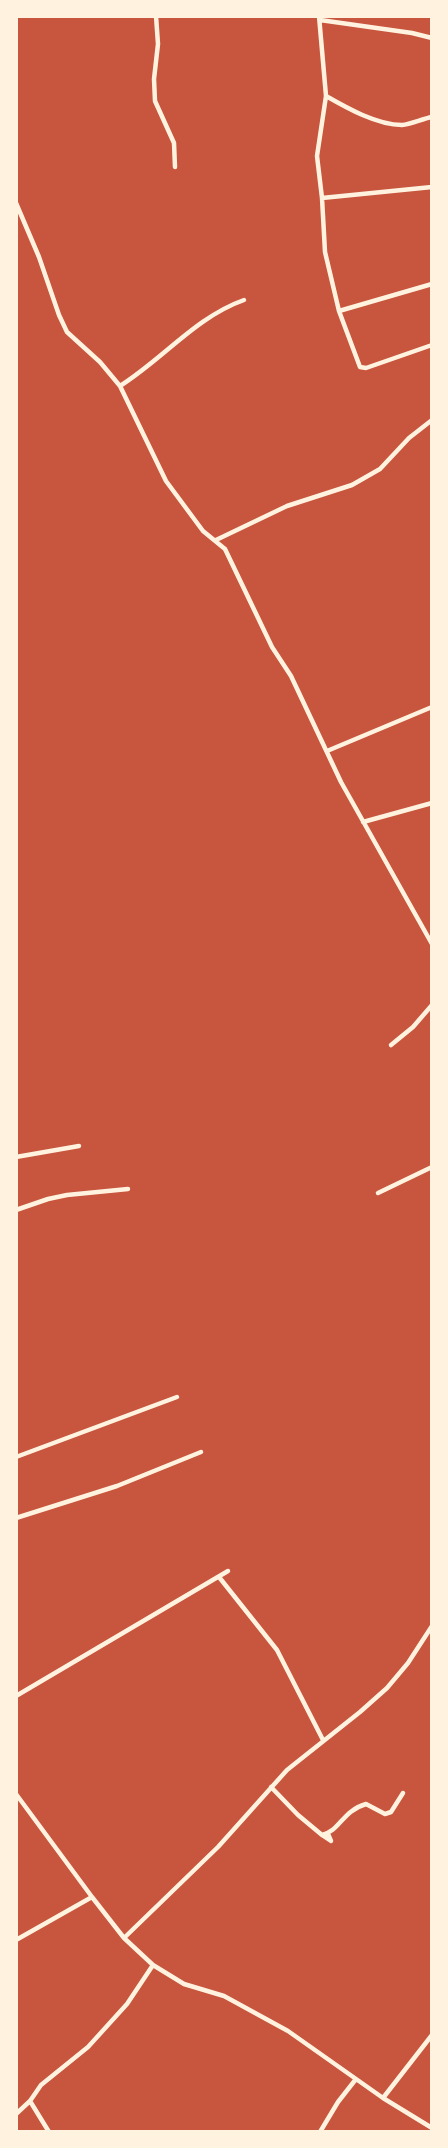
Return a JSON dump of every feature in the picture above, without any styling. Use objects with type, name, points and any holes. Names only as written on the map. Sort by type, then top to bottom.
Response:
[{"type":"street","points":[[156,16],[158,44],[154,79],[155,101],[174,143],[176,167]]},
{"type":"street","points":[[432,38],[320,18],[326,96],[317,156],[325,252],[339,310],[360,367],[366,368],[432,345]]},
{"type":"street","points":[[326,96],[354,112],[386,122],[402,125],[432,117]]},
{"type":"street","points":[[322,198],[432,187]]},
{"type":"street","points":[[16,203],[39,257],[62,324],[100,362],[120,386],[166,481],[190,516],[203,531],[225,549],[236,568],[272,647],[291,676],[341,782],[432,944]]},
{"type":"street","points":[[339,310],[432,284]]},
{"type":"street","points":[[120,386],[142,372],[212,315],[244,300]]},
{"type":"street","points":[[216,540],[288,506],[352,485],[380,469],[409,438],[432,420]]},
{"type":"street","points":[[327,751],[432,707]]},
{"type":"street","points":[[363,822],[432,803]]},
{"type":"street","points":[[391,1045],[413,1027],[432,1005]]},
{"type":"street","points":[[16,1157],[80,1146]]},
{"type":"street","points":[[378,1193],[432,1168]]},
{"type":"street","points":[[16,1210],[48,1199],[67,1195],[128,1188]]},
{"type":"street","points":[[16,1457],[177,1397]]},
{"type":"street","points":[[16,1518],[117,1486],[200,1452]]},
{"type":"street","points":[[16,1696],[228,1571]]},
{"type":"street","points":[[219,1577],[277,1650],[323,1740]]},
{"type":"street","points":[[124,1938],[218,1847],[287,1770],[387,1688],[408,1663],[432,1626]]},
{"type":"street","points":[[271,1787],[298,1815],[325,1835],[347,1813],[356,1807],[366,1804],[384,1814],[392,1812],[403,1793]]},
{"type":"street","points":[[16,1794],[124,1938],[153,1965],[184,1984],[212,1991],[288,2031],[383,2098],[432,2128]]},
{"type":"street","points":[[16,1940],[92,1897]]},
{"type":"street","points":[[16,2114],[30,2101],[41,2085],[88,2047],[127,2004],[153,1965]]},
{"type":"street","points":[[383,2098],[432,2035]]},
{"type":"street","points":[[320,2132],[338,2102],[356,2079]]},
{"type":"street","points":[[30,2101],[49,2132]]}]
